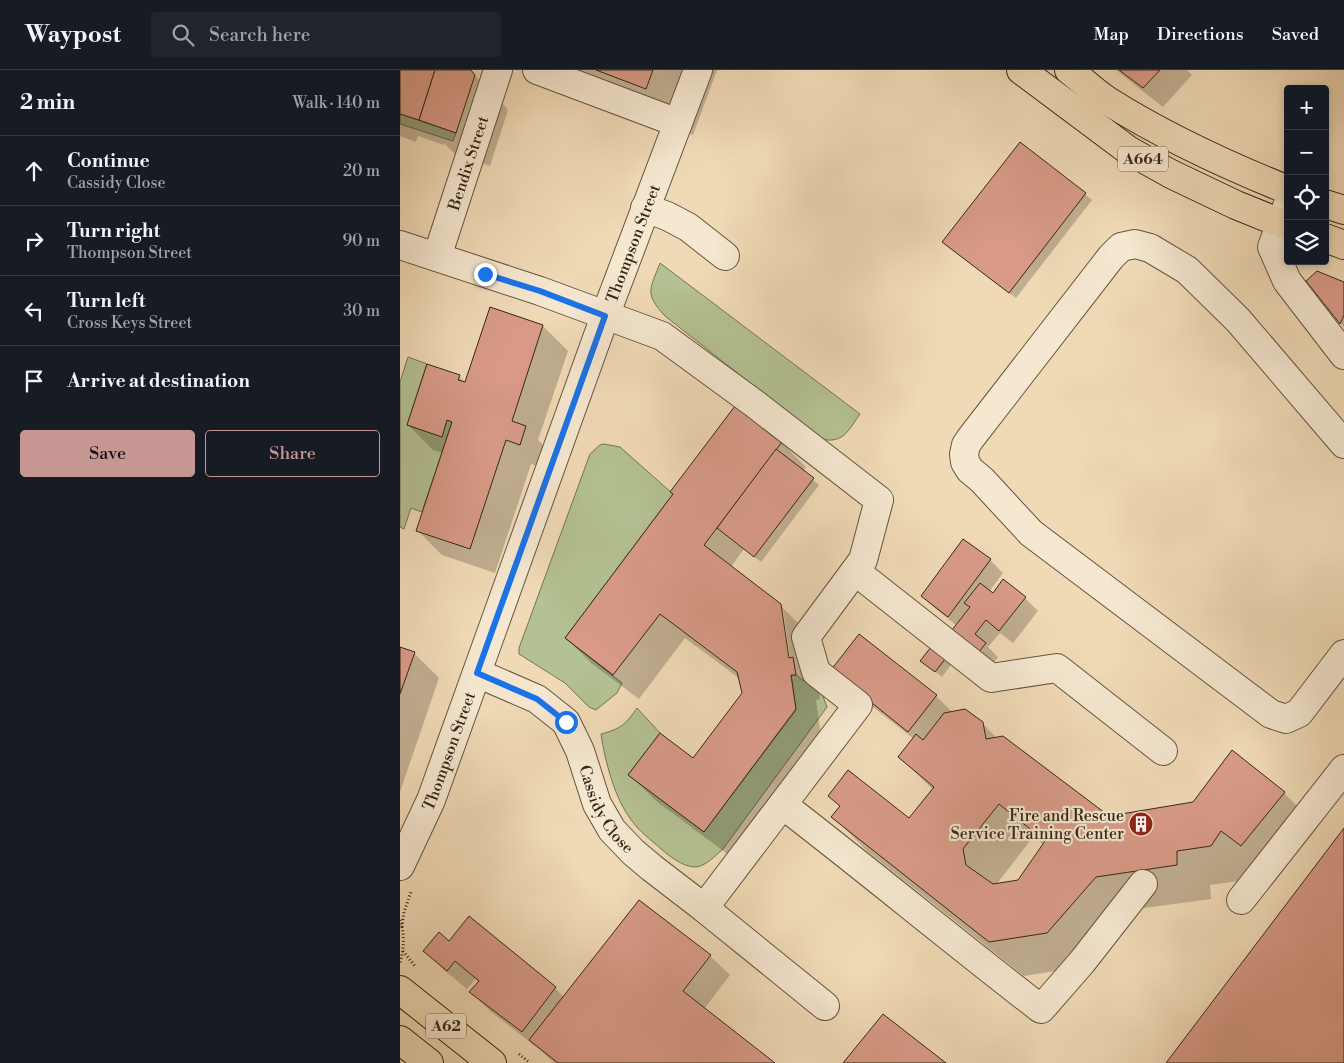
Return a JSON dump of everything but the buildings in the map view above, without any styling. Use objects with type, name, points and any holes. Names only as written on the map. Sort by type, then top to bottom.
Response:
[{"type":"highway","name":"A664","points":[[1021,70],[1128,150],[1179,178],[1236,205],[1284,218]]},
{"type":"highway","name":"A664","points":[[1069,70],[1107,100],[1171,138],[1248,174],[1284,188]]},
{"type":"highway","points":[[1329,205],[1344,210]]},
{"type":"highway","points":[[1329,239],[1344,244]]},
{"type":"highway","name":"A62","points":[[400,990],[492,1063]]},
{"type":"highway","name":"A62","points":[[400,1040],[429,1063]]},
{"type":"street","name":"Bendix Street","points":[[437,257],[498,70]]},
{"type":"street","points":[[537,70],[678,123]]},
{"type":"street","name":"Thompson Street","points":[[400,866],[431,800],[605,316],[698,70]]},
{"type":"street","points":[[645,208],[688,227],[725,256]]},
{"type":"street","points":[[1284,220],[1272,247],[1287,280],[1344,355]]},
{"type":"street","points":[[1344,444],[1238,320],[1187,270],[1150,248],[1134,244],[1122,248],[1111,257],[970,439],[964,454],[965,462],[970,470],[982,480],[1031,533],[1271,714],[1286,719],[1299,713],[1344,654]]},
{"type":"street","points":[[400,245],[540,291],[662,336],[755,404],[879,500],[863,560],[806,637],[816,672],[858,705],[704,908]]},
{"type":"street","points":[[855,571],[991,678],[1057,668],[1162,752]]},
{"type":"street","name":"Cassidy Close","points":[[477,673],[537,699],[566,722],[580,751],[597,804],[612,830],[652,868],[748,942],[825,1006]]},
{"type":"street","points":[[1241,900],[1344,769]]},
{"type":"street","points":[[783,805],[1041,1009],[1082,962],[1143,884]]},
{"type":"path","points":[[400,920],[404,946],[400,963]]},
{"type":"green space","points":[[400,114],[456,133],[453,141],[400,124]]},
{"type":"green space","points":[[660,263],[860,414],[848,431],[835,440],[821,439],[665,316],[654,302],[651,291]]},
{"type":"green space","points":[[408,357],[427,364],[407,425],[442,437],[447,420],[452,422],[422,512],[411,508],[404,529],[400,527],[400,382]]},
{"type":"green space","points":[[600,445],[620,447],[673,494],[565,638],[622,683],[617,693],[596,710],[589,707],[565,683],[519,654],[519,648],[590,454]]},
{"type":"green space","points":[[791,675],[796,675],[822,694],[827,707],[723,849],[710,861],[698,867],[685,865],[676,860],[642,832],[626,812],[612,780],[601,734],[622,725],[637,708],[660,733],[628,775],[704,832],[796,710]]},
{"type":"place","name":"Fire and Rescue Service Training Center","points":[[1141,824]]},
{"type":"route","points":[[485,274],[540,291],[605,316],[477,673],[537,699],[566,722]]}]
